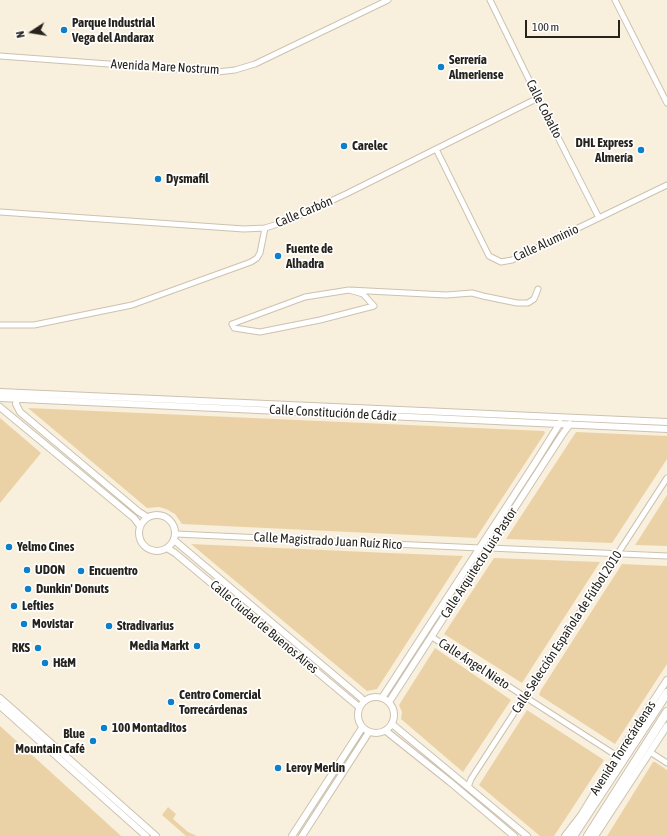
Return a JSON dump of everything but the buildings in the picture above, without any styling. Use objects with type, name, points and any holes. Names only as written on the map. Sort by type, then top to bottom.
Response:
[{"type":"main road","name":"Avenida Torrecárdenas","points":[[573,836],[667,693]]},
{"type":"main road","name":"Avenida Torrecárdenas","points":[[588,836],[667,712]]},
{"type":"street","name":"Avenida Mare Nostrum","points":[[0,56],[217,72],[235,70],[268,58],[388,0]]},
{"type":"street","name":"Calle Cobalto","points":[[490,0],[599,218]]},
{"type":"street","points":[[616,0],[667,103]]},
{"type":"street","name":"Calle Carbón","points":[[0,212],[244,229],[265,228],[294,218],[348,193],[538,98]]},
{"type":"street","name":"Calle Aluminio","points":[[436,149],[489,256],[501,262],[512,260],[667,185]]},
{"type":"street","points":[[0,325],[34,325],[132,305],[251,262],[257,258],[260,253],[265,228]]},
{"type":"street","points":[[349,290],[363,294],[374,306],[320,320],[260,332],[234,328],[232,324],[305,297],[349,290],[446,295],[472,293],[517,303],[528,303],[534,299],[538,289]]},
{"type":"street","name":"Calle Constitución de Cádiz","points":[[0,392],[667,422]]},
{"type":"street","points":[[13,392],[17,399],[16,404],[20,412],[139,512],[147,517],[140,526]]},
{"type":"street","name":"Calle Constitución de Cádiz","points":[[0,398],[667,428]]},
{"type":"street","points":[[0,407],[134,518],[140,526],[140,538],[146,547],[156,551],[167,548],[175,537]]},
{"type":"street","name":"Calle Arquitecto Luis Pastor","points":[[382,698],[560,423]]},
{"type":"street","name":"Calle Arquitecto Luis Pastor","points":[[389,702],[570,424]]},
{"type":"street","name":"Calle Selección Española de Fútbol 2010","points":[[468,787],[471,779],[667,478]]},
{"type":"street","name":"Calle Ciudad de Buenos Aires","points":[[147,517],[154,514],[167,516],[175,527],[175,537],[364,701]]},
{"type":"street","name":"Calle Magistrado Juan Ruíz Rico","points":[[175,537],[480,548]]},
{"type":"street","name":"Calle Ciudad de Buenos Aires","points":[[167,548],[175,553],[359,708]]},
{"type":"street","points":[[490,548],[667,556]]},
{"type":"street","name":"Calle Ángel Nieto","points":[[432,637],[617,756]]},
{"type":"street","name":"Avenida Torrecárdenas","points":[[580,817],[617,756],[667,680]]},
{"type":"street","points":[[375,697],[382,698],[389,702],[394,712],[392,724],[386,730],[375,734],[362,728],[357,718],[359,708],[364,701],[375,697]]},
{"type":"street","points":[[0,698],[156,836]]},
{"type":"street","points":[[0,706],[146,836]]},
{"type":"street","points":[[392,724],[527,836]]},
{"type":"street","name":"Avenida Torrecárdenas","points":[[595,836],[667,726]]},
{"type":"street","points":[[292,836],[362,728]]},
{"type":"street","points":[[386,730],[514,836]]},
{"type":"street","points":[[302,836],[369,732]]},
{"type":"street","points":[[650,752],[667,763]]},
{"type":"street","name":"Avenida Torrecárdenas","points":[[565,836],[619,766]]},
{"type":"shaded area","points":[[28,408],[544,431],[545,433],[476,538],[182,524],[175,514],[166,509],[159,507],[147,508]]},
{"type":"shaded area","points":[[0,418],[41,453],[0,503]]},
{"type":"shaded area","points":[[576,432],[667,436],[667,459],[612,543],[506,539]]},
{"type":"shaded area","points":[[667,495],[667,546],[635,545],[639,539]]},
{"type":"shaded area","points":[[191,544],[463,556],[377,689],[367,691]]},
{"type":"shaded area","points":[[494,558],[600,562],[522,683],[444,634]]},
{"type":"shaded area","points":[[622,564],[667,566],[667,664],[615,744],[539,695]]},
{"type":"shaded area","points":[[435,648],[511,700],[463,772],[401,719],[402,712],[399,705]]},
{"type":"shaded area","points":[[527,710],[604,760],[554,836],[540,836],[479,785]]},
{"type":"shaded area","points":[[0,726],[120,835],[121,836],[0,836]]},
{"type":"shaded area","points":[[653,762],[667,770],[667,836],[607,836]]},
{"type":"shaded area","points":[[168,807],[176,814],[173,819],[188,832],[197,836],[186,836],[162,815]]},
{"type":"place","name":"Parque Industrial Vega del Andarax","points":[[64,30]]},
{"type":"place","name":"Serrería Almeriense","points":[[441,67]]},
{"type":"place","name":"Carelec","points":[[344,146]]},
{"type":"place","name":"DHL Express Almería","points":[[641,150]]},
{"type":"place","name":"Dysmafil","points":[[158,179]]},
{"type":"place","name":"Fuente de Alhadra","points":[[278,256]]},
{"type":"place","name":"Yelmo Cines","points":[[9,547]]},
{"type":"place","name":"UDON","points":[[27,570]]},
{"type":"place","name":"Encuentro","points":[[81,571]]},
{"type":"place","name":"Dunkin' Donuts","points":[[28,589]]},
{"type":"place","name":"Lefties","points":[[14,606]]},
{"type":"place","name":"Movistar","points":[[24,624]]},
{"type":"place","name":"Stradivarius","points":[[109,626]]},
{"type":"place","name":"Media Markt","points":[[197,646]]},
{"type":"place","name":"RKS","points":[[38,648]]},
{"type":"place","name":"H&M","points":[[45,663]]},
{"type":"place","name":"Centro Comercial Torrecárdenas","points":[[171,702]]},
{"type":"place","name":"100 Montaditos","points":[[104,728]]},
{"type":"place","name":"Blue Mountain Café","points":[[93,741]]},
{"type":"place","name":"Leroy Merlin","points":[[278,768]]}]
